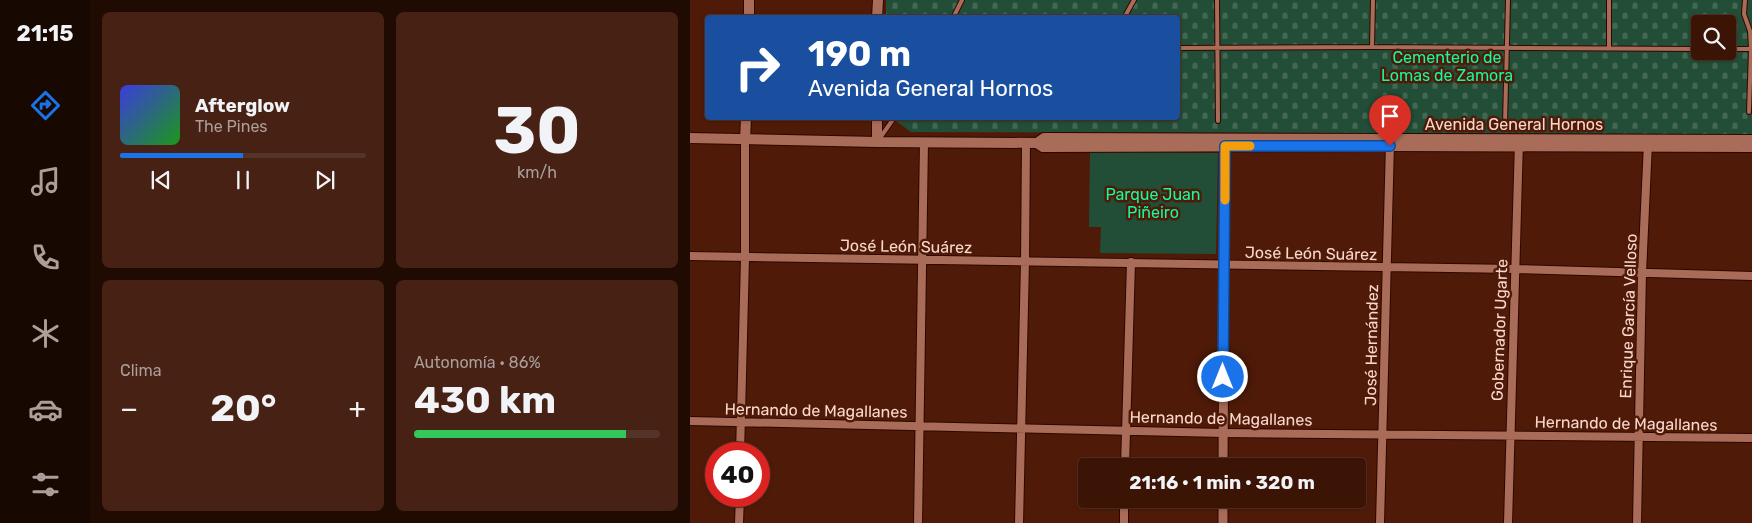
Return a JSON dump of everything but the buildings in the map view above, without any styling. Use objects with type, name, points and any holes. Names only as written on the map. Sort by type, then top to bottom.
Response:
[{"type":"main road","points":[[749,15],[750,0]]},
{"type":"main road","points":[[878,0],[878,15]]},
{"type":"main road","points":[[745,140],[746,120]]},
{"type":"main road","points":[[877,120],[877,142]]},
{"type":"main road","name":"Avenida General Hornos","points":[[690,138],[877,142],[1026,142],[1037,143],[1043,147],[1225,142],[1648,143],[1752,140]]},
{"type":"main road","name":"Avenida General Hornos","points":[[1648,143],[1752,147]]},
{"type":"street","points":[[740,442],[745,258],[745,140]]},
{"type":"street","points":[[918,523],[924,142]]},
{"type":"street","points":[[1019,523],[1026,142]]},
{"type":"street","points":[[1223,458],[1225,142]]},
{"type":"street","name":"José Hernández","points":[[1380,523],[1390,142]]},
{"type":"street","name":"Gobernador Ugarte","points":[[1508,523],[1518,143]]},
{"type":"street","name":"Enrique García Velloso","points":[[1637,523],[1642,273],[1648,143]]},
{"type":"street","name":"José León Suárez","points":[[690,256],[1515,269],[1752,276]]},
{"type":"street","points":[[1125,458],[1131,262]]},
{"type":"street","name":"Hernando de Magallanes","points":[[690,421],[1125,431],[1752,438]]},
{"type":"street","points":[[739,523],[740,507]]},
{"type":"street","points":[[1124,508],[1124,523]]},
{"type":"street","points":[[1223,508],[1224,523]]},
{"type":"lane","points":[[954,15],[962,0]]},
{"type":"lane","points":[[1126,15],[1134,0]]},
{"type":"lane","points":[[1217,0],[1218,122]]},
{"type":"lane","points":[[1372,47],[1373,0]]},
{"type":"lane","points":[[1506,124],[1508,0]]},
{"type":"lane","points":[[1609,0],[1609,48]]},
{"type":"lane","points":[[1744,0],[1744,14],[1750,31],[1751,49],[1749,112]]},
{"type":"lane","points":[[1180,48],[1691,49]]},
{"type":"lane","points":[[1736,49],[1751,49]]},
{"type":"lane","points":[[877,142],[893,120]]},
{"type":"green space","name":"Cementerio de Lomas de Zamora","points":[[886,0],[1752,0],[1752,134],[911,132],[895,120],[1180,120],[1180,15],[886,15]]},
{"type":"green space","name":"Parque Juan Piñeiro","points":[[1090,151],[1218,153],[1216,254],[1100,253],[1101,227],[1089,227]]},
{"type":"slow traffic","points":[[1225,200],[1225,146],[1250,146]]},
{"type":"route","points":[[1223,377],[1225,146],[1390,146]]}]
